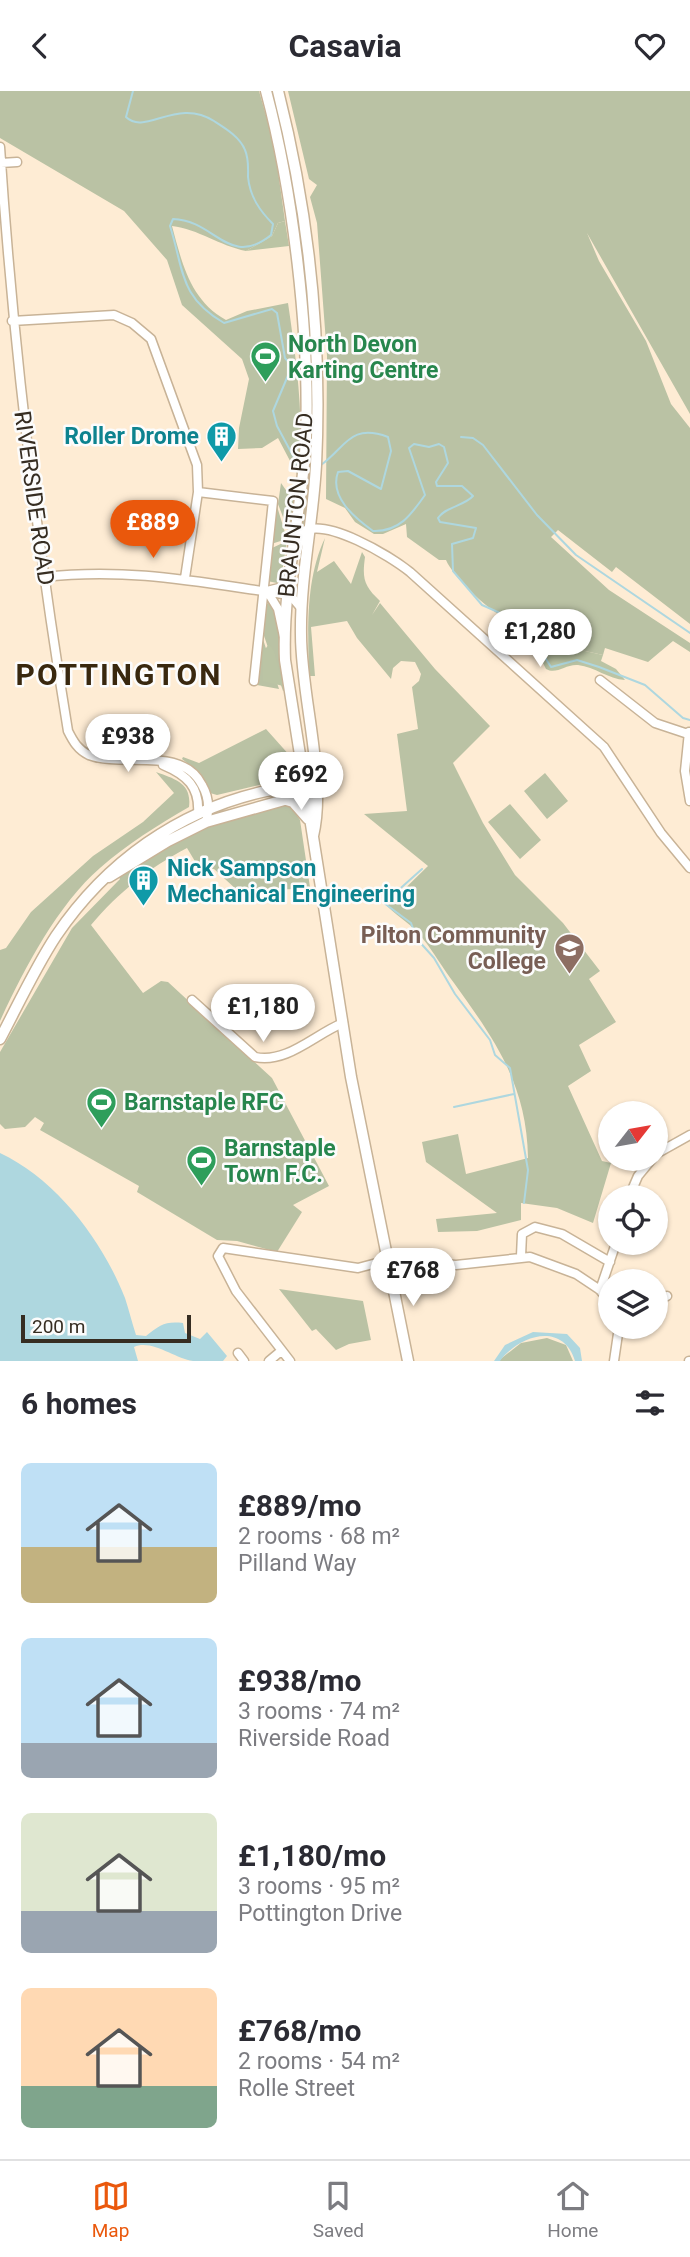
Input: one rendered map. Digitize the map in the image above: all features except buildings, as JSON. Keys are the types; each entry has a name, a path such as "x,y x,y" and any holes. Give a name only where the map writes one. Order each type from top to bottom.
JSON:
{"main road":[{"name":"BRAUNTON ROAD","path":"266,91 289,208 304,360 306,440 288,580 284,638 288,686 301,757 311,789 308,819 313,836"},
{"name":"BRAUNTON ROAD","path":"278,91 296,168 313,302 317,404 313,506 301,610 313,836 343,1023 408,1361"},
{"path":"0,1039 56,937 76,908 108,877 118,863 139,847 198,814 268,791 293,778 301,757"},
{"path":"268,791 311,789"},
{"path":"108,877 206,822 311,789"},
{"path":"283,799 293,802 308,819"}],"street":[{"name":"RIVERSIDE ROAD","path":"0,147 12,321 43,577 68,731 74,743 89,755 179,765 192,772 206,793 210,809"},
{"path":"1,163 17,162"},
{"path":"12,321 100,314 124,318 142,330 158,354 192,449 198,492 185,578"},
{"path":"198,492 274,501 254,681"},
{"path":"313,506 318,523 325,531"},
{"path":"290,566 295,559 302,532 311,528 352,538 398,562 569,713 610,756 661,833 690,868"},
{"path":"309,540 325,531"},
{"path":"43,577 111,571 185,578 288,595 301,610"},
{"path":"288,595 304,578"},
{"path":"265,591 279,588 288,580"},
{"path":"265,591 278,609 284,638"},
{"path":"600,680 655,723 689,731 690,801"},
{"name":"RIVERSIDE ROAD","path":"156,762 191,782 197,792 198,814"},
{"path":"206,822 210,809"},
{"path":"192,1000 255,1057 261,1059 291,1051 343,1023"},
{"path":"668,1147 690,1135"},
{"path":"521,1256 522,1234 535,1227 562,1234 610,1262"},
{"path":"290,1361 236,1291 218,1256 223,1248 358,1268 388,1260 456,1265 521,1256 562,1266 598,1289"},
{"path":"608,1269 612,1255"},
{"path":"614,1361 617,1339"},
{"path":"270,1361 281,1351"},
{"path":"238,1353 244,1361"}],"green space":[{"path":"0,91 259,91 274,143 285,221 278,223 272,236 246,251 191,230 172,226 189,279 204,302 226,320 247,311 288,303 300,411 299,478 278,438 262,448 238,449 239,428 249,379 242,359 182,305 167,260 124,211 0,138"},
{"path":"288,91 690,91 690,414 587,233 599,261 646,341 671,404 690,428 690,624 616,567 612,572 558,530 551,537 609,590 690,643 690,652 673,641 648,662 605,648 603,655 558,645 540,624 522,611 510,619 494,611 474,595 446,560 439,560 407,537 406,524 383,534 374,534 355,522 345,508 326,499 327,356 317,223 310,197 317,185 309,179"},
{"path":"285,221 289,246 246,251 272,236 278,223"},
{"path":"306,470 312,470 308,524 300,529"},
{"path":"281,483 290,496 297,498 288,530 278,504"},
{"path":"276,503 287,539 271,544"},
{"path":"325,538 317,572 334,561 351,584 362,552 365,557 365,582 380,601 372,615 380,603 435,669 490,726 453,763 483,823 515,875 563,923 600,971 589,979 616,1022 579,1045 591,1071 568,1086 598,1152 598,1171 609,1171 604,1185 598,1185 598,1206 593,1223 557,1208 521,1203 521,1220 477,1231 438,1232 436,1219 497,1213 426,1162 422,1142 458,1134 466,1174 528,1158 522,1108 506,1065 483,1024 427,944 387,906 428,866 364,814 407,811 397,734 418,729 412,687 419,681 421,674 415,662 401,661 393,668 391,679 357,638 347,621 311,627 315,676 309,676 308,624 311,588"},
{"path":"287,541 281,579 277,583 267,581 272,548"},
{"path":"270,602 279,632 286,690 283,691 262,630 265,605"},
{"path":"522,611 540,624 558,645 603,655 601,661 616,669 625,680 578,665 554,671 546,669 524,625 510,619"},
{"path":"261,633 279,689 257,685"},
{"path":"269,644 274,651 283,686 263,681 263,652"},
{"path":"266,729 291,757 295,749 290,772 280,780 217,795 210,793 200,773 182,759 183,757 199,763"},
{"path":"156,772 185,787 189,807 110,859 85,883 43,939 0,1021 0,950 6,948 31,912 93,856 143,822 174,793"},
{"path":"545,773 568,801 547,819 524,791"},
{"path":"280,803 294,806 300,820 312,901 308,905 304,889 237,890 214,869 199,868 187,848 135,882 91,925 143,993 161,981 168,982 272,1078 329,1186 293,1205 302,1212 277,1252 237,1241 217,1240 137,1192 139,1186 40,1130 44,1123 35,1117 25,1127 5,1129 0,1124 0,1052 72,928 120,879 118,876 198,828"},
{"path":"510,804 541,840 520,859 488,822"},
{"path":"279,1289 363,1301 371,1340 349,1344 336,1350 316,1329 312,1331"},
{"path":"547,1338 566,1345 573,1361 498,1361 521,1343"}],"water":[{"path":"0,1153 21,1165 59,1195 90,1234 115,1276 136,1335 146,1336 167,1323 183,1323 185,1333 200,1339 207,1332 227,1356 223,1361 193,1361 156,1347 141,1345 134,1347 138,1361 0,1361"},
{"path":"533,1332 567,1334 580,1348 582,1361 575,1361 569,1348 561,1340 540,1336 518,1344 500,1361 494,1361 505,1345"}],"waterway":[{"path":"133,91 126,117 134,122 175,114 200,115 232,133 245,150 251,191 260,209 273,224 271,235 256,244 244,247 222,240 188,221 173,219 170,226 185,281 209,313 224,323 272,309 277,313 285,358 292,366 273,411 277,426 298,465"},
{"path":"321,465 357,435 375,433 388,437 391,451 381,489 348,471 338,472 336,481 337,490 345,506 373,531 382,531 404,521 425,495 409,448 414,444 429,447 439,444 444,447 448,463 436,482 437,486 462,486 473,496 445,511 438,518 440,522 476,528 473,538 452,544 453,571 482,605 523,623 551,667 577,660 599,667 645,685 683,718 690,720"},
{"path":"461,437 473,438 483,445 537,515 576,555 690,633"},
{"path":"422,869 384,903 411,923 417,939 434,958 455,994 490,1040 495,1055 510,1068 528,1170 524,1203"},
{"path":"454,1107 514,1094"}],"place":[{"name":"North Devon Karting Centre","path":"265,384"},
{"name":"Roller Drome","path":"222,463"},
{"name":"Nick Sampson Mechanical Engineering","path":"144,908"},
{"name":"Pilton Community College","path":"569,975"},
{"name":"Barnstaple RFC","path":"101,1129"},
{"name":"Barnstaple Town F.C.","path":"201,1188"}],"district":[{"name":"POTTINGTON","path":"119,674"}]}
